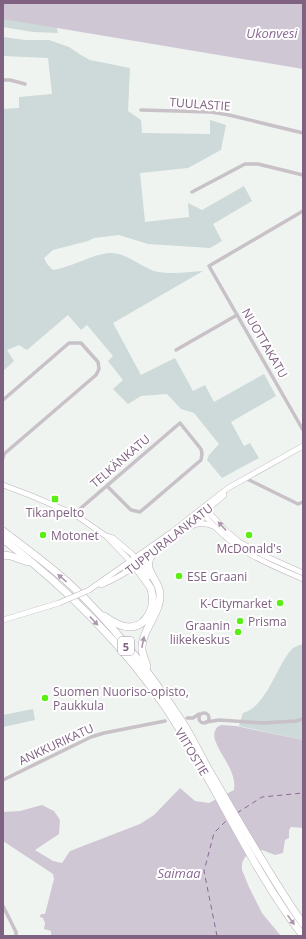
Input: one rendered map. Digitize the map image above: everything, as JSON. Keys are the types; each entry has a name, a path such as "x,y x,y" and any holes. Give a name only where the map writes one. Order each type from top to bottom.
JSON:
{"highway":[{"name":"VIITOSTIE","path":"3,531 73,587 98,613 148,671 178,715 258,862 288,915 303,936"},
{"name":"VIITOSTIE","path":"3,539 33,563 75,601 139,672 166,708 217,788"},
{"path":"3,555 33,563"},
{"path":"148,671 142,653 142,646 145,635 159,603 160,595 158,586 147,565 152,555"},
{"path":"98,613 120,625 131,627 144,621 148,616 152,602 152,594 146,580 135,563"},
{"path":"135,563 152,581 156,591 157,600 155,614"},
{"name":"VIITOSTIE","path":"258,862 303,924"}],"street":[{"path":"3,80 10,80 25,84"},
{"name":"TUULASTIE","path":"141,110 211,112 303,133"},
{"path":"192,192 245,164 258,164 303,175"},
{"name":"NUOTTAKATU","path":"303,211 209,266 303,430"},
{"path":"176,350 237,315"},
{"path":"3,400 69,343 81,343 98,362 99,369 96,375 3,455"},
{"name":"TELKÄNKATU","path":"74,514 180,423 201,449 202,454 200,460 140,512 130,510 107,486"},
{"name":"TUPPURALANKATU","path":"3,620 59,603 110,582 245,479 303,446"},
{"path":"245,479 298,504 303,502"},
{"path":"3,485 74,514 106,536 110,542 135,563"},
{"path":"205,510 214,527"},
{"path":"205,510 239,542 303,574"},
{"name":"TUPPURALANKATU","path":"135,563 152,555 181,532 205,510"},
{"path":"181,532 200,522 206,523 214,527 243,551 303,579"},
{"path":"193,718 204,712 219,720"},
{"path":"200,714 198,717 200,721"},
{"path":"206,722 209,718 208,714"},
{"path":"187,718 193,718 203,723 219,720 263,723 296,721 303,719"},
{"name":"ANKKURIKATU","path":"3,780 91,737 165,721"},
{"path":"3,906 16,932 16,936"}],"shaded area":[{"path":"3,6 56,24 58,33 33,32 3,27"},
{"path":"3,37 25,40 49,40 69,47 90,60 130,68 128,111 141,120 142,133 210,134 210,120 226,125 221,150 188,168 140,173 145,222 189,217 188,203 202,210 244,186 252,201 213,224 222,241 210,248 148,244 119,235 94,238 53,250 44,258 53,270 102,254 115,253 154,271 179,273 203,271 113,323 141,375 175,358 193,391 205,385 214,402 264,374 276,396 231,422 244,446 250,443 259,458 222,478 207,460 209,455 219,444 194,413 181,409 167,394 141,396 128,404 113,389 123,380 108,361 113,356 87,325 81,330 68,315 27,350 19,345 7,350 14,361 3,371 3,109 19,108 19,97 52,94 48,58 3,56"},
{"path":"303,644 303,740 239,726 243,713 252,709 259,702 292,649"},
{"path":"33,709 35,720 3,727 3,715"}],"water":[{"name":"Ukonvesi","path":"3,3 303,3 303,69 3,19"},
{"name":"Saimaa","path":"222,725 236,726 303,740 303,828 291,827 289,830 289,838 285,840 283,853 275,855 262,850 245,857 242,863 242,870 262,913 281,936 51,936 51,931 44,929 45,923 43,918 40,917 41,914 45,914 54,879 53,874 3,841 3,812 20,811 42,805 54,811 60,820 59,834 35,850 53,861 62,863 70,851 140,824 154,815 180,788 195,801 209,803 234,790 231,771 214,738 216,729"}],"ferry route":[{"path":"237,813 262,797 303,793"},
{"path":"217,936 204,871 214,833 228,819"}],"place":[{"name":"Tikanpelto","path":"55,499"},
{"name":"Motonet","path":"43,535"},
{"name":"McDonald's","path":"249,535"},
{"name":"ESE Graani","path":"179,576"},
{"name":"K-Citymarket","path":"280,603"},
{"name":"Prisma","path":"240,621"},
{"name":"Graanin liikekeskus","path":"238,632"},
{"name":"Suomen Nuoriso-opisto, Paukkula","path":"45,698"}]}
